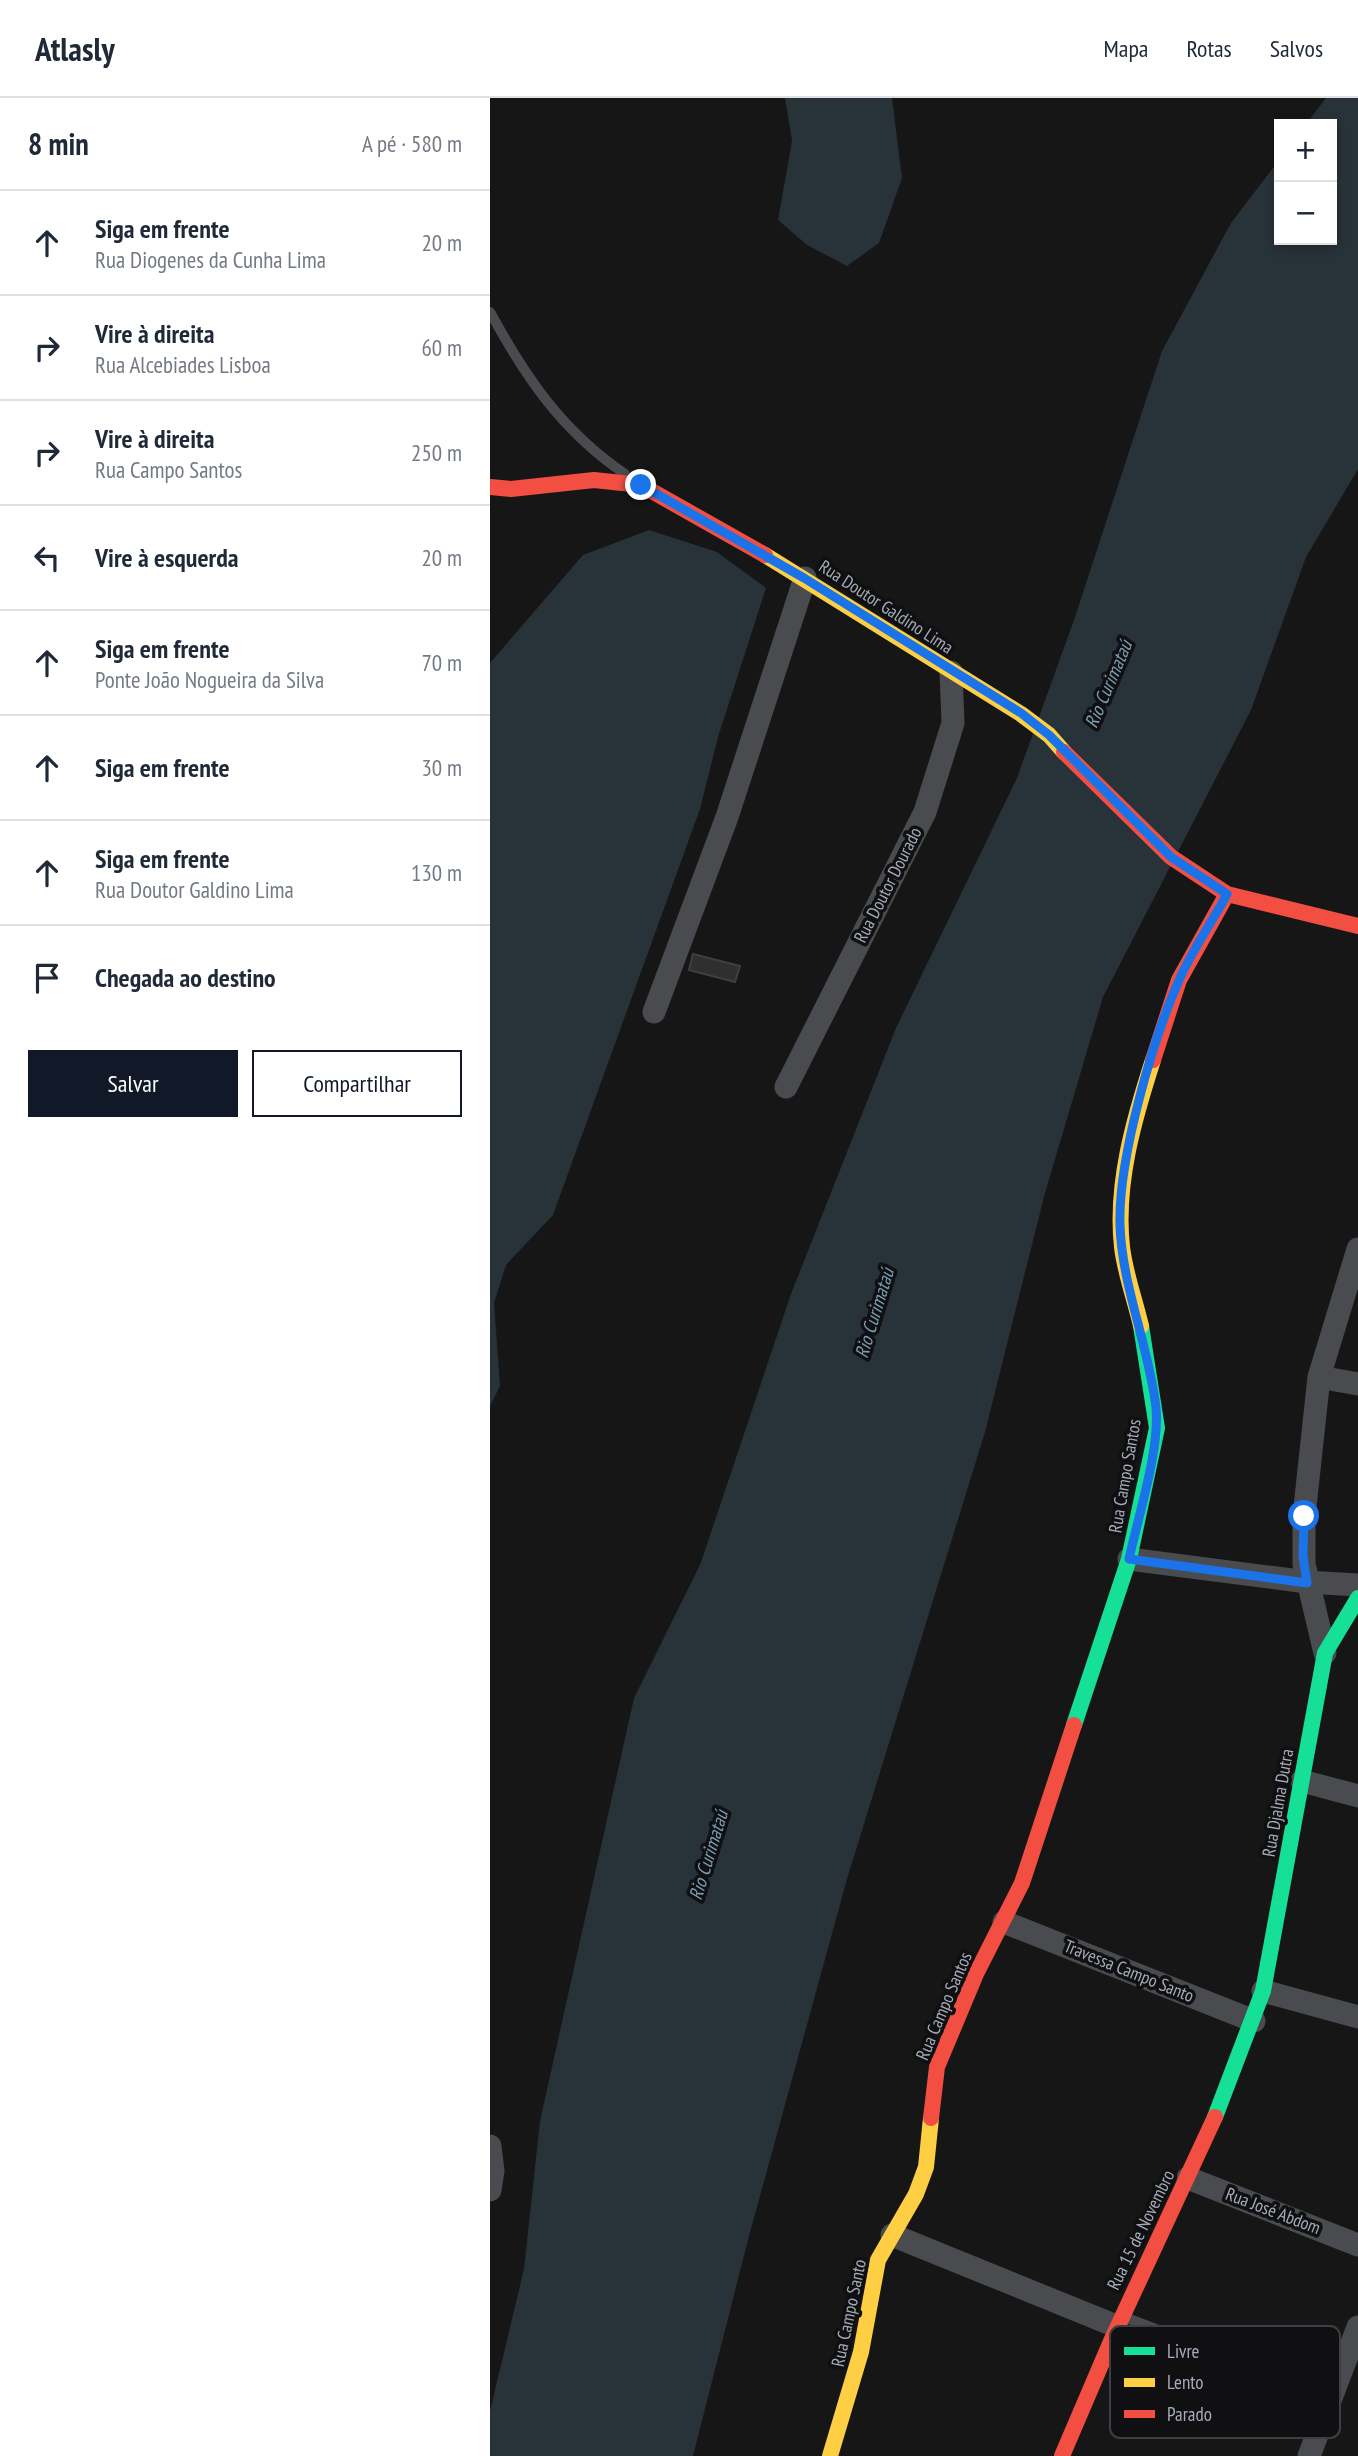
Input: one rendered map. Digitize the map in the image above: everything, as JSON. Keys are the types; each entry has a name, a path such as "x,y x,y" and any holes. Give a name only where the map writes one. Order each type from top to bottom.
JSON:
{"street":[{"name":"Rua Doutor Galdino Lima","path":"490,487 511,489 594,480 641,485 804,578 1021,713 1049,735 1100,790 1171,857 1227,894"},
{"path":"654,1012 727,817 804,578"},
{"name":"Rua Doutor Dourado","path":"786,1087 925,812 953,723 951,671"},
{"path":"1227,894 1358,926"},
{"name":"Rua Campo Santos","path":"931,2102 937,2067 976,1974 1022,1883 1129,1559 1157,1428 1146,1347 1122,1249 1120,1218 1126,1159 1141,1097 1179,980 1227,894"},
{"path":"1325,1653 1307,1583 1303,1556 1304,1516 1319,1377 1358,1249"},
{"path":"1319,1377 1358,1384"},
{"path":"1129,1559 1307,1583 1358,1585"},
{"name":"Rua Djalma Dutra","path":"1254,2021 1263,1991 1325,1653 1336,1630 1358,1598"},
{"path":"1302,1781 1358,1796"},
{"name":"Travessa Campo Santo","path":"1004,1922 1254,2021"},
{"path":"1263,1991 1358,2017"},
{"name":"Rua 15 de Novembro","path":"1117,2326 1188,2178 1254,2021"},
{"name":"Rua Campo Santo","path":"830,2456 861,2352 878,2260 916,2194 926,2167 931,2102"},
{"path":"490,2146 493,2171 490,2190"},
{"name":"Rua José Abdom","path":"1188,2178 1358,2245"},
{"path":"892,2235 1119,2321"},
{"path":"1340,2373 1358,2328"},
{"name":"Rua 15 de Novembro","path":"1062,2456 1110,2342"},
{"path":"1313,2455 1318,2438"}],"lane":[{"path":"490,312 530,380 555,412 591,451 641,485"},
{"path":"1119,2321 1133,2326"}],"water":[{"path":"785,98 892,98 902,178 879,243 847,266 807,245 778,220 792,141"},
{"name":"Rio Curimataú","path":"1326,98 1358,98 1358,469 1306,557 1251,710 1103,997 1045,1193 985,1432 847,1879 749,2236 693,2456 490,2456 490,2411 524,2269 540,2121 634,1698 700,1565 791,1294 896,1028 1017,778 1074,620 1162,351 1231,223 1274,167 1274,245 1337,245 1337,119 1310,119"},
{"path":"649,530 717,552 766,588 718,737 700,809 553,1215 506,1265 494,1303 500,1386 490,1406 490,663 583,555"}],"building":[{"path":"693,954 740,966 735,982 689,970"}],"traffic: fast":[{"path":"1074,1725 1129,1559 1157,1428 1141,1326"},
{"path":"1215,2117 1263,1991 1325,1653 1358,1598"}],"traffic: slow":[{"path":"765,555 1021,714 1049,735 1064,752"},
{"path":"1141,1326 1123,1257 1121,1200 1133,1128 1153,1060"},
{"path":"830,2456 861,2352 878,2260 916,2194 926,2167 931,2118"}],"traffic: jam":[{"path":"490,487 511,489 594,480 641,485 765,555"},
{"path":"1064,752 1171,857 1227,894 1358,926"},
{"path":"1153,1060 1179,980 1227,894"},
{"path":"931,2118 937,2067 976,1974 1022,1883 1074,1725"},
{"path":"1118,2326 1215,2117"},
{"path":"1062,2456 1110,2344"}],"route":[{"path":"641,485 804,578 1021,713 1049,735 1135,824 1171,857 1227,894 1179,980 1141,1097 1126,1159 1120,1218 1122,1249 1146,1347 1157,1428 1129,1559 1307,1583 1303,1556 1304,1516"}]}
